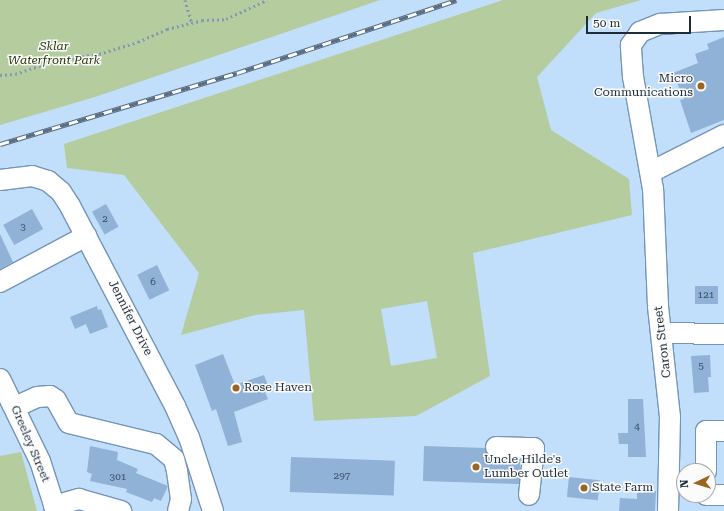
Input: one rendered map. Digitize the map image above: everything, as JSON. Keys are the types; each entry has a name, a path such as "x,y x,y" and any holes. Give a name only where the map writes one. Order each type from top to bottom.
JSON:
{"street":[{"name":"Caron Street","path":"668,511 670,417 658,306 651,172 633,77 631,45 640,32 660,24 724,20"},
{"path":"651,172 724,135"},
{"name":"Jennifer Drive","path":"0,180 32,176 48,181 61,192 86,236 183,424 202,472 213,511"},
{"path":"0,282 86,236"},
{"path":"662,333 724,334"},
{"name":"Greeley Street","path":"0,379 15,407 40,461 55,508"},
{"path":"15,407 37,397 50,396 56,400 69,423 156,444 174,459 181,499 178,511"},
{"path":"706,463 706,431 724,431"},
{"path":"496,447 534,448 529,495"},
{"path":"55,508 79,499 121,511"}],"path":[{"path":"185,0 192,23"},
{"path":"0,74 15,74 58,60 99,54 138,42 159,31 192,23 226,19 267,0"}],"green space":[{"name":"Sklar Waterfront Park","path":"0,0 380,0 95,97 0,125"},
{"path":"503,0 641,0 596,13 537,77 551,130 629,179 632,215 473,253 490,376 416,416 314,421 304,310 255,315 181,335 199,273 124,175 67,168 64,144","holes":["427,301 437,358 391,366 381,309"]},
{"path":"21,452 37,511 0,511 0,456"}],"building":[{"name":"Micro Communications","path":"724,37 724,120 691,133 680,100 684,99 673,73 698,63 695,54 709,49 707,44"},
{"path":"106,204 119,227 105,234 92,212"},
{"path":"32,209 43,229 14,245 3,225"},
{"path":"0,234 13,262 0,269"},
{"path":"157,265 169,290 150,300 137,275"},
{"path":"695,286 718,286 718,304 695,304"},
{"path":"97,306 98,310 101,309 108,327 90,334 86,324 75,329 70,317"},
{"name":"Rose Haven","path":"223,354 235,385 264,375 270,391 265,392 268,399 234,412 242,442 228,446 216,409 212,411 195,365"},
{"path":"710,355 711,377 708,377 709,392 694,393 691,356"},
{"path":"628,399 643,399 646,457 628,457 628,444 619,444 618,433 628,433"},
{"path":"90,446 118,452 117,460 138,469 136,473 168,486 161,501 154,498 152,502 126,492 127,489 90,481 92,474 87,472"},
{"name":"Uncle Hilde's Lumber Outlet","path":"424,446 485,448 490,457 521,459 519,484 423,481"},
{"path":"291,457 395,461 394,496 290,492"},
{"name":"State Farm","path":"569,477 600,480 598,500 567,497"},
{"path":"637,490 656,491 655,511 619,511 620,498 637,499"}],"railway":[{"path":"0,144 237,73 456,0"}],"place":[{"name":"Micro Communications","path":"701,86"},
{"name":"Rose Haven","path":"236,388"},
{"name":"Uncle Hilde's Lumber Outlet","path":"476,467"},
{"name":"State Farm","path":"584,488"}]}
